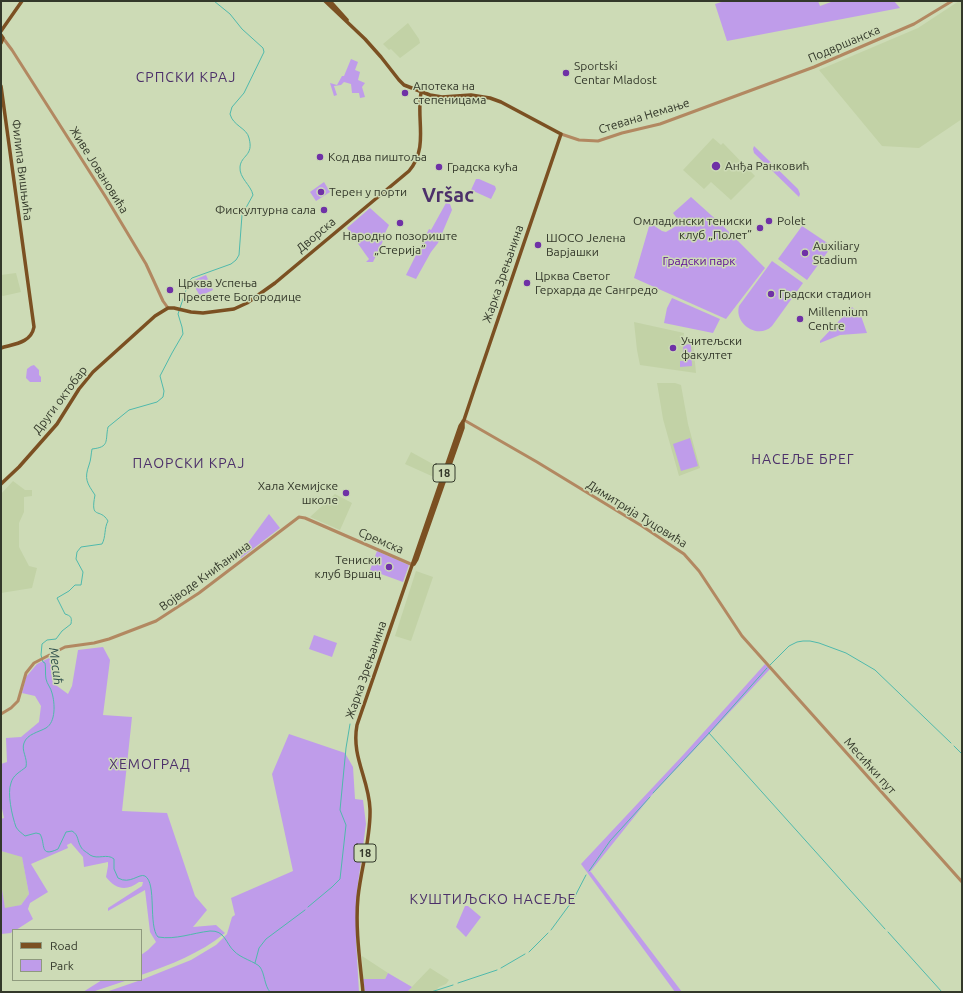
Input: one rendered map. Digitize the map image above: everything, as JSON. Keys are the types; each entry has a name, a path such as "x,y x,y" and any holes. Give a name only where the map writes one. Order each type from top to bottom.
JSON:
{"main road":[{"path":"2,39 2,30 22,1"},
{"path":"325,1 348,23"},
{"path":"330,1 344,16 348,23"},
{"name":"Стевана Немање","path":"348,23 365,39 404,85 421,93 435,96 471,95 490,98 502,102 561,134"},
{"name":"Филипа Вишњића","path":"1,86 34,324 32,334 26,341 1,348"},
{"name":"Дворска","path":"168,308 203,313 238,308 275,283 380,196 412,168 421,148 421,93"},
{"name":"Жарка Зрењанина","path":"363,992 357,913 370,817 369,799 356,748 355,737 357,725 413,565 417,559 429,528 561,134"},
{"name":"Други октобар","path":"1,484 19,467 57,424 79,389 93,372 149,321 168,308"}],"street":[{"name":"Подвршанска","path":"739,95 814,67 914,24 952,1"},
{"name":"Живе Јовановића","path":"2,39 8,45 107,199 146,264 163,301 168,308"},
{"name":"Стевана Немање","path":"561,134 582,141 593,142 603,140 622,133 660,124 739,95"},
{"name":"Димитрија Туцовића","path":"464,420 537,462 645,528 684,554 699,571 742,636 765,663"},
{"name":"Војводе Книћанина","path":"1,714 15,704 20,695 26,673 29,668 39,660 65,647 94,643 108,639 156,621 199,593 300,517 341,534"},
{"name":"Сремска","path":"341,534 413,565"},
{"name":"Месићки пут","path":"765,663 962,882"}],"shaded area":[{"path":"959,1 962,1 962,119 919,148 882,146 819,70 918,28"},
{"path":"408,23 419,39 420,43 400,58 391,49 389,50 383,44"},
{"name":"Анђа Ранковић","path":"713,138 721,145 723,143 755,176 731,200 711,182 704,189 683,170"},
{"path":"16,273 21,292 3,296 1,295 1,275"},
{"path":"634,322 684,333 683,341 693,341 696,373 640,365"},
{"path":"657,383 675,383 681,385 688,424 700,468 679,476 663,419"},
{"path":"411,452 440,468 436,478 405,464"},
{"path":"13,481 25,490 32,490 32,496 24,497 24,512 19,523 19,547 29,566 37,568 32,588 1,593 1,494"},
{"path":"335,494 352,503 340,530 310,517"},
{"path":"416,571 433,577 411,641 395,636"},
{"path":"1,851 22,856 29,894 21,905 5,909 1,883"},
{"path":"362,956 388,973 385,979 363,979"},
{"path":"430,968 449,980 446,984 439,987 434,992 407,992"}],"green space":[{"path":"725,1 818,1 820,6 831,1 894,1 900,8 727,41 715,4"},
{"path":"351,59 358,62 355,70 360,72 358,80 365,83 362,87 365,97 360,98 359,93 352,93 351,84 344,82 341,85 334,86 337,95 334,96 330,83 337,85 342,76 344,76"},
{"path":"754,146 798,189 800,194 799,197 754,153"},
{"path":"476,179 495,186 496,189 491,199 471,190"},
{"name":"Терен у порти","path":"324,182 330,192 316,201 310,192"},
{"name":"Градски парк","path":"691,197 721,224 765,268 726,319 634,278 650,223 662,231 666,232 672,229 679,221 673,213"},
{"path":"446,203 450,204 452,210 438,243 431,252 416,279 406,275 429,229 431,230"},
{"path":"370,208 389,225 373,262 366,262 369,259 347,228"},
{"name":"Auxiliary Stadium","path":"802,226 832,246 807,280 778,259"},
{"name":"Градски стадион","path":"772,261 803,283 772,326 766,330 754,331 748,328 740,319 738,313 739,306"},
{"path":"206,275 213,290 200,296 193,284 194,280"},
{"path":"672,298 720,319 713,333 664,323 667,308"},
{"path":"852,307 861,316 867,333 840,335 820,343 820,341"},
{"path":"691,344 692,366 680,367 680,361 684,361 683,345"},
{"path":"34,365 39,370 41,382 30,382 26,378 27,369"},
{"path":"690,438 698,466 681,471 673,444"},
{"path":"269,514 280,528 241,558 239,555"},
{"name":"Тениски клуб Вршац","path":"377,551 409,565 403,582 370,570"},
{"path":"314,635 337,643 332,657 309,649"},
{"path":"103,647 110,660 103,715 132,717 122,811 167,813 195,896 207,910 193,927 216,925 225,933 195,953 142,975 142,954 156,942 150,932 145,890 108,911 108,908 142,886 143,882 139,882 126,888 114,885 106,877 108,862 84,867 83,857 71,843 67,845 68,848 31,864 48,892 30,903 28,909 33,919 18,929 12,929 11,933 1,934 1,883 5,908 21,905 29,894 22,857 1,851 1,819 4,818 1,804 1,764 7,762 6,738 21,737 39,722 41,706 35,696 22,693 26,677 37,664 49,658 51,660 53,683 68,694 72,686 78,650"},
{"path":"765,664 770,669 651,796 590,872 682,992 675,992 581,864 684,754"},
{"path":"289,734 345,753 353,767 355,799 363,800 366,824 357,891 356,940 359,992 106,992 142,981 142,980 191,960 216,945 227,934 232,917 235,915 231,898 293,871 272,774"},
{"path":"465,906 468,906 481,917 466,937 456,927"},
{"path":"388,973 412,987 407,992 365,992 363,979 385,979"},
{"path":"100,981 125,981 92,992 83,992"}],"waterway":[{"name":"Месић","path":"214,1 230,14 242,29 263,48 264,52 244,93 232,107 230,114 234,121 246,132 250,144 249,152 241,163 240,171 253,195 242,215 239,255 231,264 192,278 189,281 178,314 183,334 160,376 164,391 163,397 157,402 129,410 108,427 106,442 104,445 102,447 92,449 87,470 87,481 95,495 95,511 105,517 108,521 102,544 81,547 77,552 76,559 83,572 81,585 75,585 69,591 57,598 65,614 71,617 71,624 62,631 56,639 47,640 42,644 41,655 43,662 45,663 46,679 54,702 53,717 52,721 46,728 30,735 24,743 23,749 26,767 12,780 10,787 10,805 16,827 19,831 25,836 36,833 40,834 44,849 46,851 48,852 58,849 66,832 72,831 77,836 82,848 90,855 96,857 111,857 114,859 114,869 118,878 122,880 130,880 140,876 145,876 149,880 151,887 153,924 158,937 178,937 215,931 222,935 231,948 237,953 260,967 270,992"},
{"path":"770,665 789,646 803,641 819,643 846,653 875,670 951,743"},
{"path":"653,793 767,668"},
{"path":"308,907 340,879 346,825 340,810 346,748 350,724"},
{"path":"709,733 885,929"},
{"path":"954,746 962,754"},
{"path":"589,871 610,841 650,797"},
{"path":"551,930 573,900 586,875"},
{"path":"255,963 259,948 266,939 305,910"},
{"path":"888,932 942,992"},
{"path":"529,952 548,933"},
{"path":"501,968 525,954"},
{"path":"458,983 497,970"},
{"path":"431,992 453,985"}],"place":[{"name":"Sportski Centar Mladost","path":"566,73"},
{"name":"Апотека на степеницама","path":"405,93"},
{"name":"Код два пиштоља","path":"320,157"},
{"name":"Анђа Ранковић","path":"716,166"},
{"name":"Градска кућа","path":"439,167"},
{"name":"Терен у порти","path":"321,192"},
{"name":"Фискултурна сала","path":"324,210"},
{"name":"Polet","path":"769,221"},
{"name":"Народно позориште „Стерија”","path":"400,223"},
{"name":"Омладински тениски клуб „Полет”","path":"760,228"},
{"name":"ШОСО Јелена Варјашки","path":"538,245"},
{"name":"Auxiliary Stadium","path":"805,253"},
{"name":"Црква Светог Герхарда де Сангредо","path":"527,283"},
{"name":"Црква Успења Пресвете Богородице","path":"170,290"},
{"name":"Градски стадион","path":"771,294"},
{"name":"Millennium Centre","path":"800,319"},
{"name":"Учитељски факултет","path":"673,348"},
{"name":"Хала Хемијске школе","path":"346,493"},
{"name":"Тениски клуб Вршац","path":"389,567"}],"district":[{"name":"СРПСКИ КРАЈ","path":"186,77"},
{"name":"Vršac","path":"448,195"},
{"name":"НАСЕЉЕ БРЕГ","path":"803,459"},
{"name":"ПАОРСКИ КРАЈ","path":"189,463"},
{"name":"ХЕМОГРАД","path":"150,764"},
{"name":"КУШТИЉСКО НАСЕЉЕ","path":"493,899"}]}
